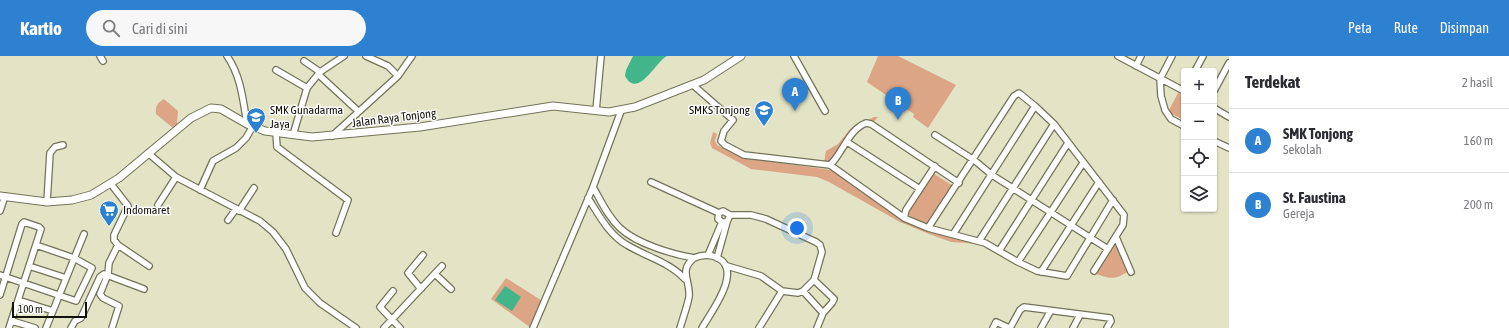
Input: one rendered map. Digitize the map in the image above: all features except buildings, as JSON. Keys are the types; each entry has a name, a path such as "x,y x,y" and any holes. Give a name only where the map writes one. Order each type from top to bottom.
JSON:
{"main road":[{"name":"Jalan Raya Tonjong","path":"2,196 48,202 80,199 111,184 190,118 205,109 221,109 250,125 276,133 312,137 420,127 553,106 596,111 620,111 635,107 704,80 741,56"}],"street":[{"path":"200,190 213,161 236,148 246,138 250,125 236,72 227,56"},
{"path":"292,135 306,88 319,73 344,56"},
{"path":"366,56 388,66 398,76"},
{"path":"332,136 398,76 412,56"},
{"path":"596,111 601,56"},
{"path":"794,56 825,111"},
{"path":"1118,56 1181,90"},
{"path":"1136,66 1142,56"},
{"path":"1172,56 1160,79 1161,96 1165,110 1171,119 1181,124"},
{"path":"1197,68 1203,56"},
{"path":"304,61 319,73 358,111"},
{"path":"1217,85 1229,63"},
{"path":"276,70 306,88"},
{"path":"693,85 733,120 722,136 721,141 725,145 744,155 830,165 903,217 928,228 954,233 979,241 1018,262 1041,272 1067,276 1113,200"},
{"path":"928,228 959,183 1016,94 1022,95 1054,124 1113,200 1125,218 1123,225 1094,272"},
{"path":"954,233 1035,106"},
{"path":"1217,110 1229,117"},
{"path":"533,328 593,186 620,111"},
{"path":"830,165 836,159 856,129 862,125 871,124 959,183"},
{"path":"979,241 1054,124"},
{"path":"276,133 276,147 348,200 336,233"},
{"path":"935,135 974,160 992,175 1072,224 1108,249"},
{"path":"847,142 920,189"},
{"path":"1217,142 1229,148"},
{"path":"999,251 1068,143"},
{"path":"48,202 50,152 63,145"},
{"path":"148,153 176,177 260,221 274,232 286,249 305,288 320,303 356,328"},
{"path":"1018,262 1052,212 1083,162"},
{"path":"903,217 934,166"},
{"path":"158,205 176,177"},
{"path":"593,186 616,223 627,233 664,250 694,258 708,255 717,258 727,266 761,276 782,291 793,293 803,291 814,280 822,252 820,245 816,242 766,219 751,215 730,215 726,211 719,213 651,182"},
{"path":"1041,272 1099,182"},
{"path":"111,184 128,206 114,235 114,240 118,245 149,266"},
{"path":"228,220 238,210 254,188"},
{"path":"0,211 2,196"},
{"path":"588,198 614,236 627,245 668,265 686,279"},
{"path":"719,213 718,219 725,222"},
{"path":"708,255 730,215"},
{"path":"717,258 725,222"},
{"path":"0,295 3,276 23,223 40,228 36,245 9,328"},
{"path":"46,328 84,234"},
{"path":"1116,237 1131,272"},
{"path":"3,276 76,301 92,269 74,258 36,245"},
{"path":"112,328 119,306 103,298 100,294 108,274 109,263 118,245"},
{"path":"421,289 408,273 423,254"},
{"path":"680,328 689,296 686,269 694,258"},
{"path":"29,266 66,278"},
{"path":"384,328 442,266"},
{"path":"702,328 726,285 728,275 727,266"},
{"path":"71,328 75,321 81,318 86,311 100,277 104,274 108,274 144,288"},
{"path":"435,274 450,289"},
{"path":"814,280 834,299 823,313 817,328"},
{"path":"393,291 380,307 400,328"},
{"path":"759,328 782,291"},
{"path":"803,291 823,313"},
{"path":"18,300 53,311"},
{"path":"993,328 996,322 1010,328 1022,308 1110,318 1111,320 1107,328"},
{"path":"1041,328 1050,312"},
{"path":"1073,328 1080,315"},
{"path":"12,321 35,328"}],"shaded area":[{"path":"633,56 667,56 647,77 636,84 630,82 625,76 626,70"},
{"path":"878,56 898,56 956,85 928,128 913,117 914,114 867,82"},
{"path":"1178,93 1181,94 1181,118 1168,112"},
{"path":"164,99 178,111 177,124 173,128 156,114 157,105"},
{"path":"874,117 878,117 872,124 862,124 830,163 824,163 826,151 838,144 851,128"},
{"path":"713,132 717,134 715,141 717,145 740,157 831,170 903,218 940,234 950,237 956,235 981,244 951,242 929,234 900,222 829,182 817,177 751,169 712,148 710,143"},
{"path":"933,173 953,186 928,225 906,214"},
{"path":"1117,242 1129,271 1113,278 1096,274"},
{"path":"506,278 544,302 531,328 491,299"},
{"path":"505,286 521,297 512,311 495,300"}],"place":[{"name":"SMK Tonjong","path":"795,111"},
{"name":"St. Faustina","path":"898,120"},
{"name":"SMKS Tonjong","path":"764,127"},
{"name":"SMK Gunadarma Jaya","path":"256,134"},
{"name":"Indomaret","path":"109,227"}]}
